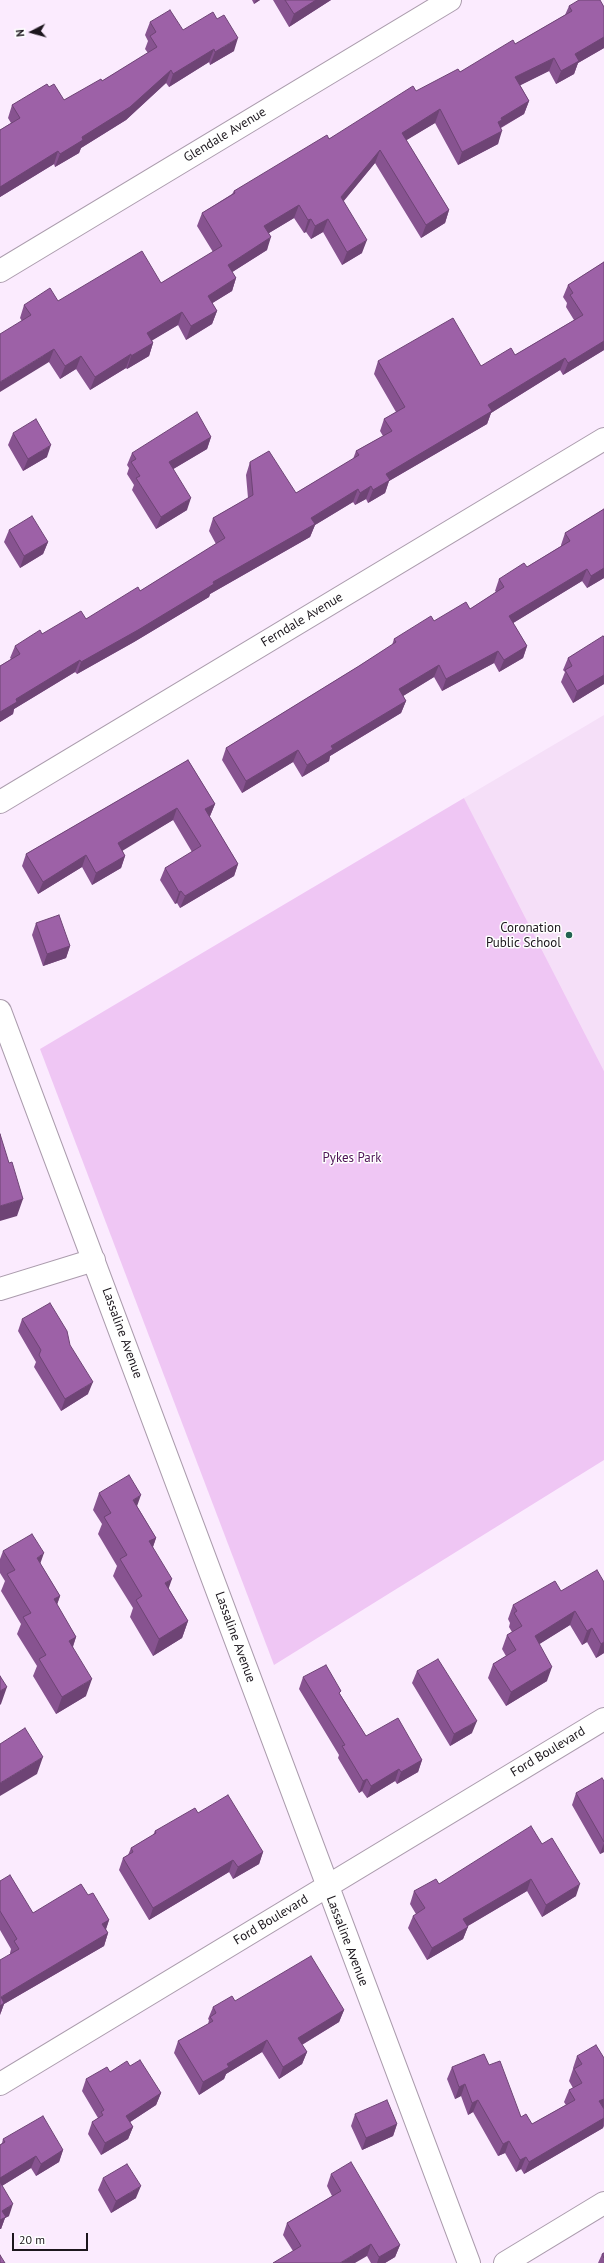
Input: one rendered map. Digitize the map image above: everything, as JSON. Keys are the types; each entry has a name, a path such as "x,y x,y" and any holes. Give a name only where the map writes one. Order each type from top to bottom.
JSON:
{"street":[{"name":"Glendale Avenue","path":"0,271 450,0"},
{"name":"Ferndale Avenue","path":"0,802 604,439"},
{"name":"Lassaline Avenue","path":"0,1012 469,2263"},
{"path":"0,1289 94,1260"},
{"name":"Ford Boulevard","path":"0,2084 604,1719"},
{"path":"505,2263 604,2203"}],"shaded area":[{"name":"Coronation Public School","path":"604,715 604,1071 464,798"}],"green space":[{"name":"Pykes Park","path":"464,798 604,1071 604,1460 274,1665 40,1049"}],"building":[{"path":"285,0 316,0 294,14"},
{"path":"579,0 600,0 604,7 604,37 575,54 579,61 561,71 554,58 515,77 529,101 501,118 502,120 498,122 502,131 462,152 440,109 402,133 449,210 426,225 380,150 341,197 367,240 347,252 328,219 315,226 311,219 308,220 299,205 264,226 271,237 228,265 236,278 208,296 217,311 191,326 182,312 147,333 153,343 131,356 131,354 95,377 81,356 65,366 54,349 0,382 0,334 31,315 24,305 50,288 58,301 142,251 161,283 222,246 202,213 235,193 234,191 327,135 329,139 413,86 416,91 458,69 460,72 513,40 515,44 572,11 569,6"},
{"path":"170,10 183,30 213,12 217,19 224,15 238,38 215,52 214,49 173,74 171,70 130,107 82,137 83,140 60,154 58,151 0,187 0,130 20,118 12,105 47,84 49,87 54,84 64,100 101,79 102,81 157,47 150,36 156,32 150,22"},
{"path":"604,262 604,341 568,363 565,358 488,405 492,411 386,474 390,480 373,490 371,486 360,493 358,489 311,518 315,524 213,582 214,584 138,630 81,662 80,660 16,699 17,702 0,712 0,666 20,654 15,646 40,630 42,634 81,611 86,619 138,587 140,591 225,538 213,518 253,495 250,462 269,451 296,493 359,455 356,451 392,431 384,419 405,407 378,361 453,318 481,366 511,348 515,355 583,315 570,295 573,293 568,285"},
{"path":"197,412 211,437 169,462 191,498 161,517 136,478 140,476 131,462 136,459 132,453"},
{"path":"36,419 51,445 28,459 13,433"},
{"path":"604,509 604,568 591,576 587,569 509,616 527,646 504,660 498,651 446,679 439,665 399,689 406,701 331,746 333,749 307,765 298,750 246,781 226,748 359,666 396,642 394,639 431,616 434,621 466,602 470,609 504,587 499,579 524,563 527,567 570,541 565,533"},
{"path":"32,516 48,542 24,556 9,530"},
{"path":"603,636 604,675 577,691 565,670 572,666 568,658"},
{"path":"188,760 215,804 205,809 238,864 185,896 181,891 179,892 165,868 201,846 177,808 118,843 125,856 96,873 86,855 43,882 26,854"},
{"path":"59,915 70,946 47,954 36,923"},
{"path":"0,1134 9,1163 12,1162 23,1199 0,1206"},
{"path":"50,1303 67,1331 70,1345 93,1382 65,1399 39,1355 41,1350 22,1319"},
{"path":"129,1475 141,1495 133,1500 156,1538 149,1541 172,1579 165,1583 188,1621 159,1639 136,1600 142,1596 120,1559 127,1555 104,1517 111,1513 99,1493"},
{"path":"32,1534 44,1553 37,1558 60,1596 54,1599 76,1637 69,1641 92,1679 62,1697 39,1659 46,1655 23,1617 31,1613 7,1574 15,1570 3,1551"},
{"path":"597,1570 604,1582 604,1642 601,1644 592,1628 587,1631 575,1611 535,1636 552,1667 511,1692 493,1664 516,1650 507,1635 522,1626 514,1613 517,1611 513,1605 555,1581 561,1591"},
{"path":"438,1659 477,1721 454,1734 417,1671"},
{"path":"326,1665 341,1691 339,1693 366,1736 398,1718 422,1760 401,1772 399,1769 371,1786 367,1779 363,1781 342,1746 345,1745 303,1677"},
{"path":"0,1676 7,1687 0,1691"},
{"path":"25,1728 43,1757 0,1783 0,1744"},
{"path":"602,1778 604,1781 604,1842 576,1793"},
{"path":"228,1795 263,1852 238,1867 233,1860 153,1908 123,1858 133,1852 131,1848 156,1833 155,1831 195,1808 198,1813"},
{"path":"531,1826 542,1844 552,1838 580,1884 546,1905 531,1879 463,1919 468,1927 432,1948 413,1916 425,1908 414,1891 436,1879 439,1884"},
{"path":"10,1875 33,1913 81,1884 88,1895 93,1893 109,1920 102,1924 108,1933 1,1997 4,2003 0,2006 0,1960 19,1949 14,1941 17,1939 0,1911 0,1881"},
{"path":"311,1956 344,2010 298,2038 307,2052 283,2067 267,2040 227,2064 229,2067 203,2082 178,2041 213,2021 210,2017 216,2013 213,2007 232,1996 235,2001"},
{"path":"596,2045 604,2058 604,2099 599,2101 604,2109 604,2118 529,2162 526,2157 520,2160 509,2141 503,2144 478,2100 472,2103 465,2084 459,2087 452,2067 484,2054 489,2065 500,2061 521,2117 526,2114 532,2124 575,2100 569,2090 582,2083 574,2069 582,2064 577,2056"},
{"path":"140,2060 161,2093 126,2116 133,2127 105,2143 92,2122 103,2115 101,2112 104,2110 86,2079 107,2067 110,2072 127,2061 130,2066"},
{"path":"387,2100 397,2124 366,2138 355,2114"},
{"path":"43,2116 63,2150 41,2164 36,2156 0,2178 0,2145 5,2142 3,2139"},
{"path":"351,2162 400,2245 379,2257 371,2244 340,2263 273,2263 301,2246 287,2223 341,2191 331,2174"},
{"path":"127,2164 141,2186 116,2201 103,2178"},
{"path":"0,2182 13,2204 2,2211 6,2217 0,2220"},
{"path":"0,2255 5,2263 0,2263"}],"place":[{"name":"Coronation Public School","path":"569,935"}]}
